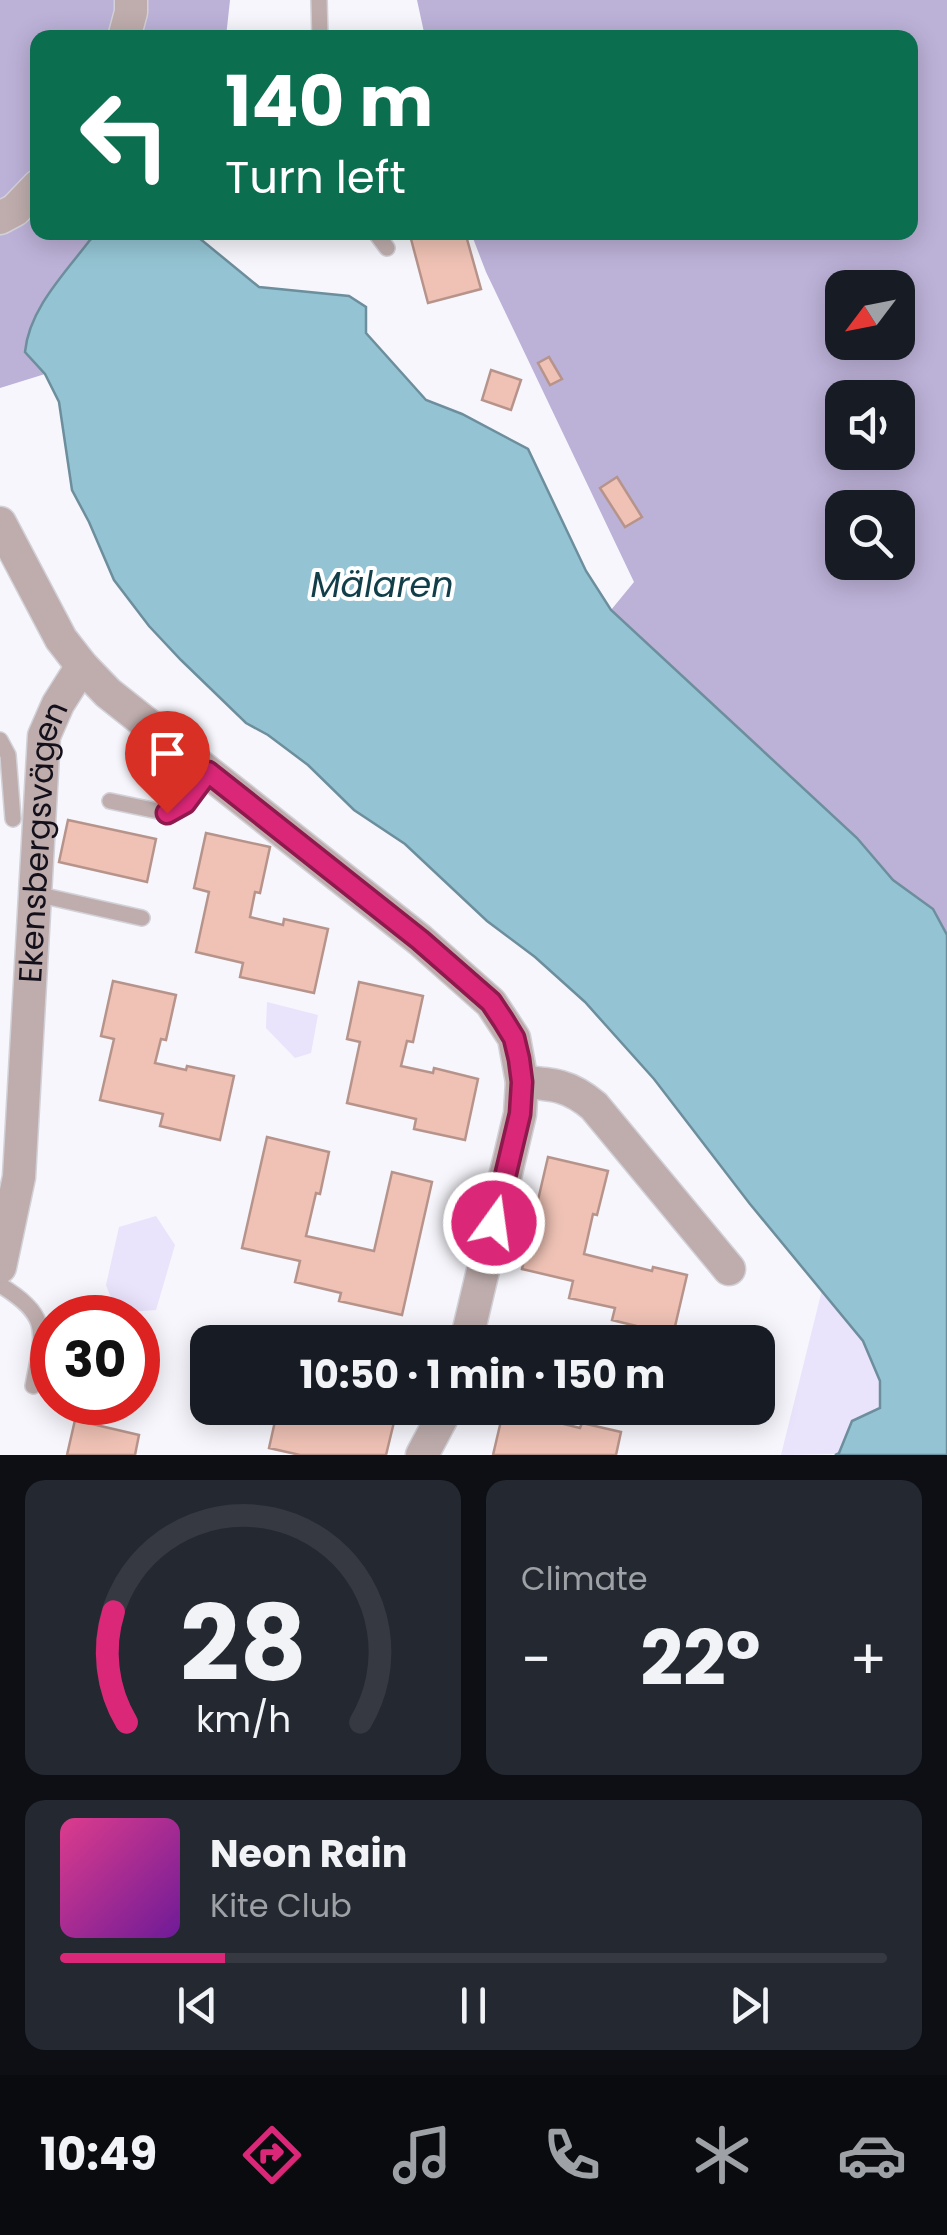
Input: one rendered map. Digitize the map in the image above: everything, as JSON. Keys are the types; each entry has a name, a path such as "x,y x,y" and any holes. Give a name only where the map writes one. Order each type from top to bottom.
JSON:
{"street":[{"path":"126,30 131,0"},
{"path":"0,218 15,210 30,194"},
{"path":"0,523 60,639 108,693 420,940 491,1002 514,1038 522,1082 520,1114 470,1325"},
{"name":"Ekensbergsvägen","path":"0,1267 19,1177 36,894 18,820 44,736 82,666"},
{"path":"522,1082 557,1084 579,1093 594,1106 730,1269"},
{"path":"422,1455 439,1425"},
{"path":"450,1425 453,1455"}],"lane":[{"path":"320,0 320,30"},
{"path":"381,240 387,248"},
{"path":"0,740 8,755 18,820"},
{"path":"110,802 167,813 185,803 208,772"},
{"path":"36,894 142,918"},
{"path":"0,1285 30,1309"}],"shaded area":[{"path":"0,0 230,0 227,30 30,30 30,240 92,240 66,271 25,352 45,374 0,388"},
{"path":"417,0 947,0 947,935 933,909 893,880 857,838 611,610 634,582 474,240 918,240 918,30 423,30"},
{"path":"267,1002 318,1015 311,1053 295,1058 266,1028"},
{"path":"156,1216 175,1245 160,1296 110,1295 106,1285 119,1227"},
{"path":"822,1290 863,1341 880,1381 880,1408 852,1421 839,1454 781,1455"}],"water":[{"name":"Mälaren","path":"90,240 202,240 259,287 349,296 366,307 366,333 426,400 528,449 586,571 611,610 857,838 893,880 933,909 947,935 947,1455 835,1455 852,1421 880,1408 880,1381 863,1341 654,1079 585,1002 535,957 487,921 405,844 354,810 308,765 246,723 149,626 114,580 72,490 59,402 45,374 25,352 33,321"}],"building":[{"path":"411,240 467,240 481,289 428,303"},
{"path":"549,357 562,379 550,385 538,363"},
{"path":"491,370 521,380 511,410 482,400"},
{"path":"617,477 642,517 625,527 600,488"},
{"path":"68,820 156,839 147,882 59,862"},
{"path":"206,833 270,847 260,893 255,892 250,917 283,925 284,919 328,929 314,993 240,977 243,963 196,952 209,892 194,888"},
{"path":"113,981 176,995 166,1040 161,1039 155,1063 234,1076 220,1140 160,1126 163,1114 100,1100 114,1039 101,1036"},
{"path":"359,982 423,996 413,1042 407,1041 401,1066 433,1073 434,1068 478,1079 465,1140 414,1129 416,1119 347,1103 360,1042 347,1039"},
{"path":"267,1137 329,1152 306,1236 374,1251 392,1172 432,1182 402,1315 339,1301 341,1293 295,1282 300,1261 242,1248"},
{"path":"548,1157 608,1171 584,1254 652,1271 653,1267 687,1275 675,1325 632,1325 612,1320 615,1308 569,1298 573,1281 522,1269"},
{"path":"74,1425 96,1425 139,1435 135,1455 67,1455"},
{"path":"274,1425 393,1425 386,1455 300,1455 269,1448"},
{"path":"500,1425 591,1425 621,1432 616,1455 493,1455"}],"route":[{"path":"167,813 185,803 208,772 420,940 491,1002 514,1038 522,1082 520,1114 494,1223"}]}
